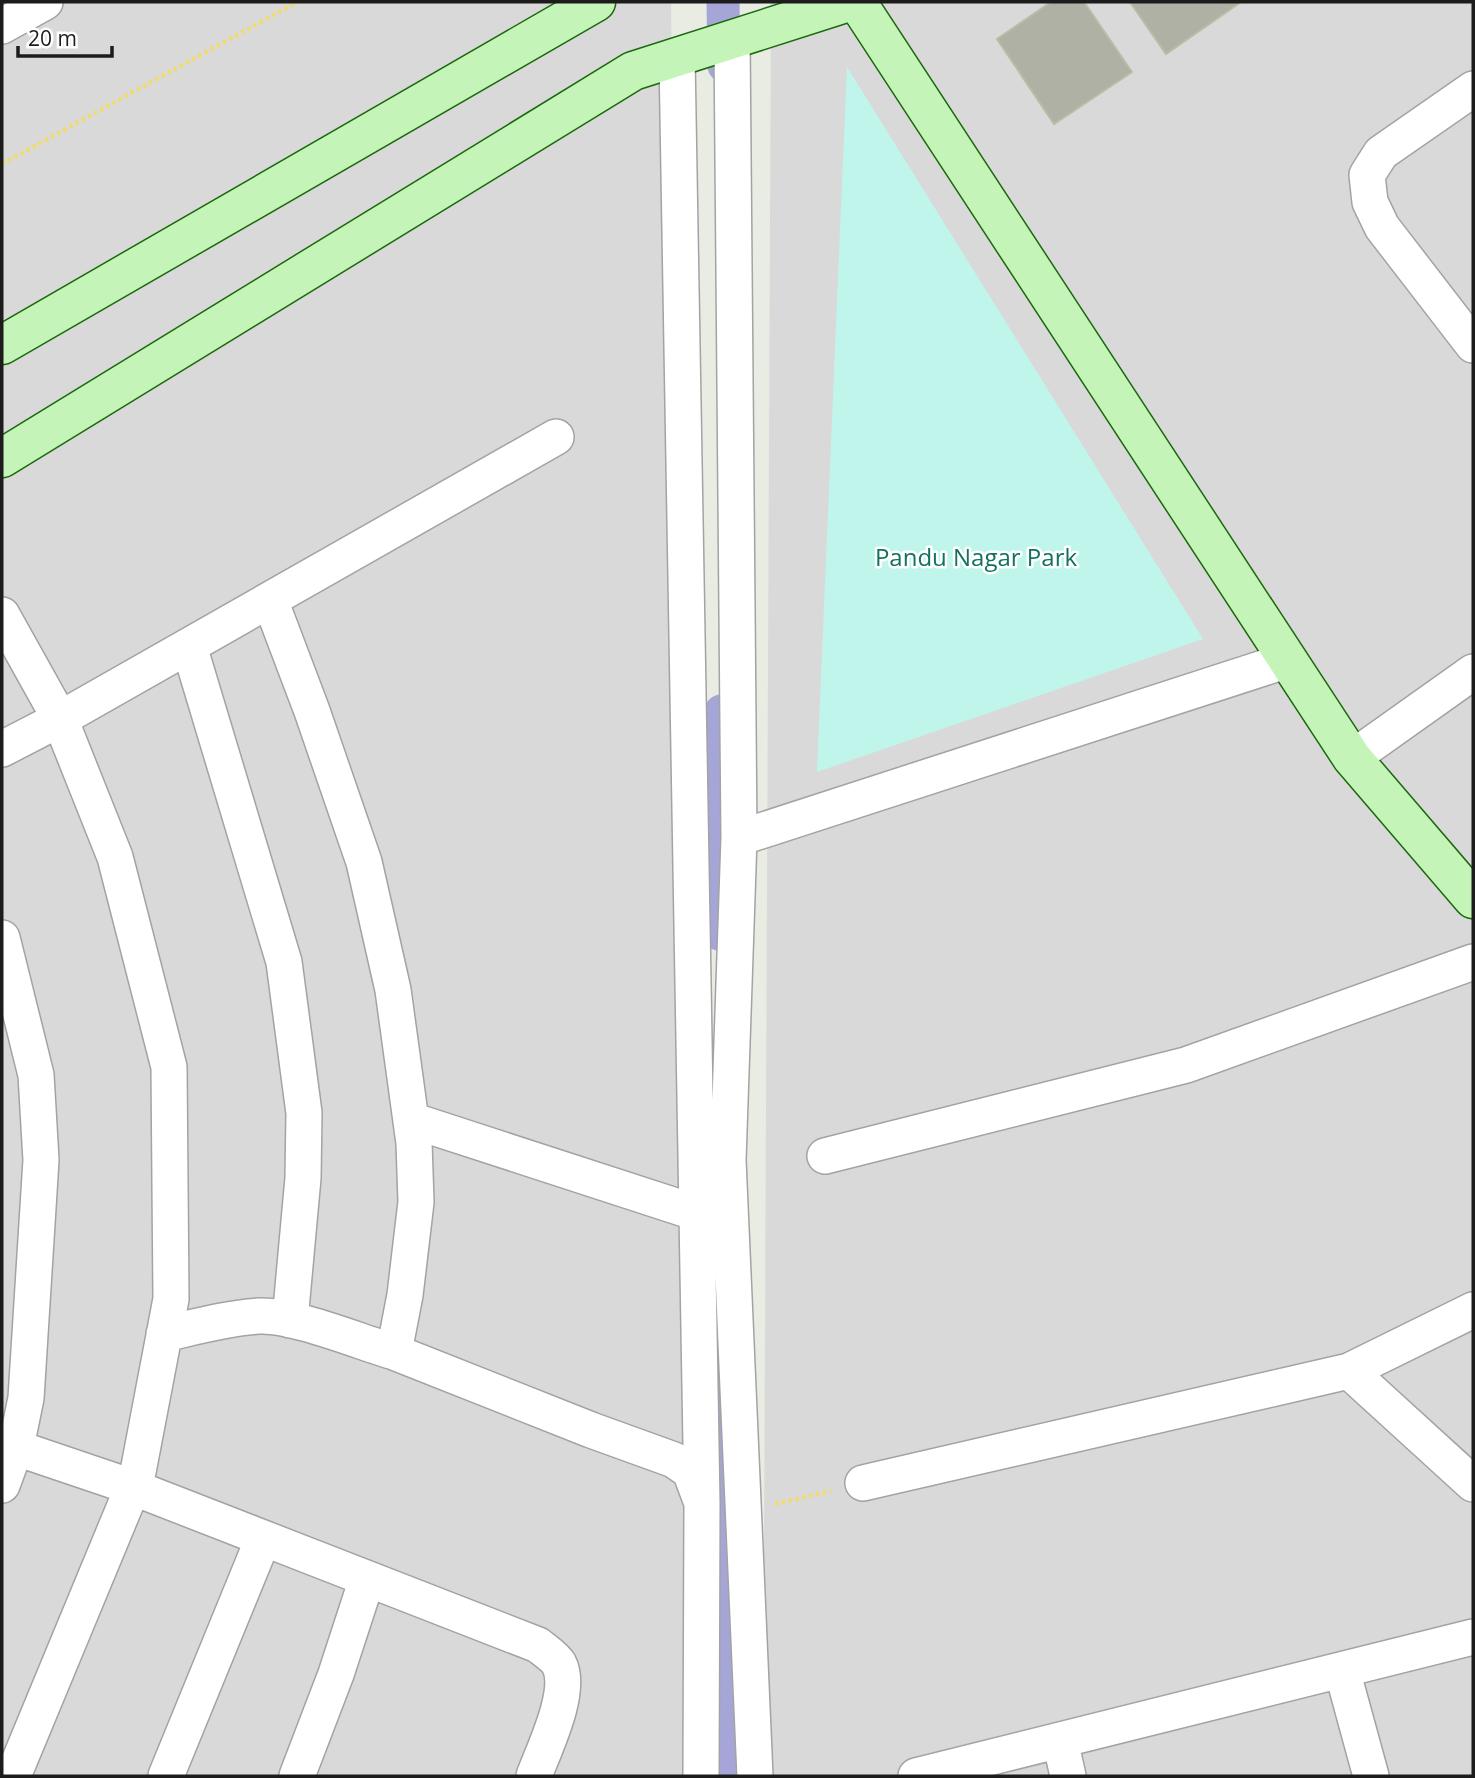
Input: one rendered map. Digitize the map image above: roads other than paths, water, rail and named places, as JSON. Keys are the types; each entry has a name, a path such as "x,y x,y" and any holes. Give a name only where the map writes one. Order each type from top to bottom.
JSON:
{"street":[{"path":"2,26 45,2"},
{"path":"2,345 596,2"},
{"path":"2,458 633,71 849,2"},
{"path":"857,2 1352,758 1473,899"},
{"path":"703,49 739,838 728,1160 755,1776"},
{"path":"701,1776 702,1503 697,1213 703,49"},
{"path":"1473,89 1381,153 1367,175 1370,202 1382,228 1473,345"},
{"path":"2,749 60,719 556,437"},
{"path":"270,600 365,862 393,990 411,1120 416,1202 405,1295 394,1353"},
{"path":"2,615 60,719 115,857 169,1067 171,1299 136,1477 13,1776"},
{"path":"188,646 284,961 304,1113 303,1178 290,1320"},
{"path":"739,838 1288,660"},
{"path":"1352,758 1473,671"},
{"path":"2,938 36,1075 41,1160 26,1398 9,1445 2,1485"},
{"path":"825,1156 1186,1065 1473,962"},
{"path":"411,1120 697,1213"},
{"path":"863,1483 1349,1371 1473,1310"},
{"path":"164,1334 261,1315 290,1320 394,1353 674,1460 690,1471 702,1503"},
{"path":"1349,1371 1473,1484"},
{"path":"9,1445 132,1487 538,1645 559,1663 562,1681 561,1701 534,1776"},
{"path":"166,1776 263,1539"},
{"path":"297,1776 336,1674 367,1579"},
{"path":"916,1776 1473,1637"},
{"path":"1342,1670 1371,1776"},
{"path":"1060,1740 1068,1776"}],"waterway":[{"path":"723,2 724,66"},
{"path":"719,934 721,711"},
{"path":"721,1362 724,1776"}],"park label":[{"name":"Pandu Nagar Park","path":"976,558"}]}
